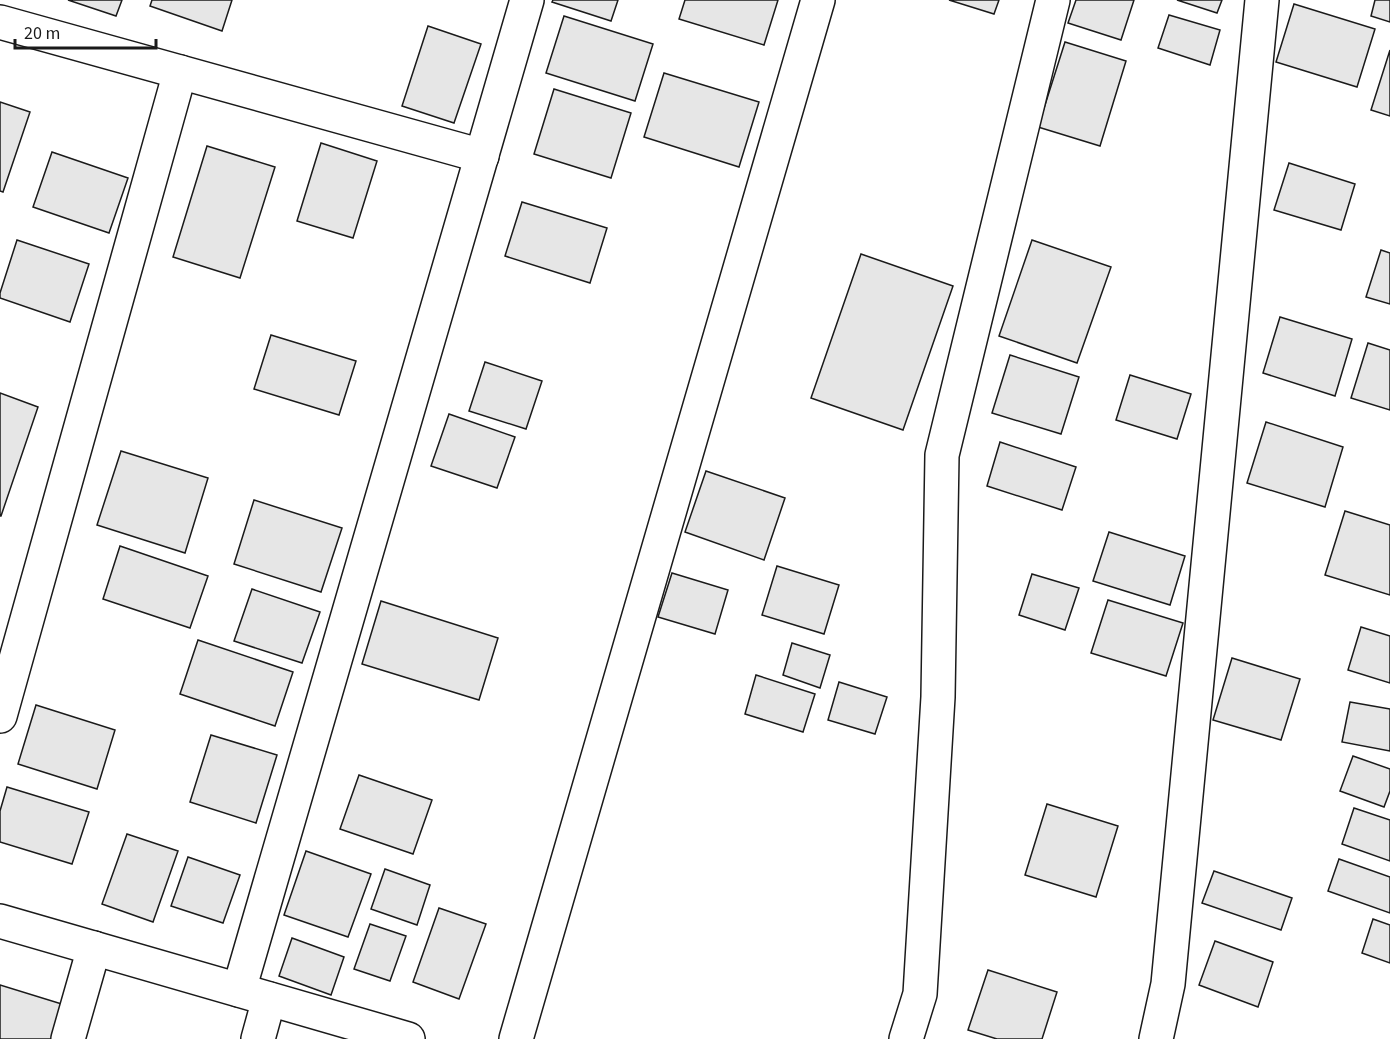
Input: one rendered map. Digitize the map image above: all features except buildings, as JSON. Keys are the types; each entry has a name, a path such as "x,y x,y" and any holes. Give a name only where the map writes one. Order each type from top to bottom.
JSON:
{"street":[{"path":"238,990 527,0"},
{"path":"516,1039 818,0"},
{"path":"906,1039 920,994 921,982 938,697 942,455 1053,0"},
{"path":"1156,1039 1168,984 1262,0"},
{"path":"0,22 482,156"},
{"path":"0,716 180,72"},
{"path":"0,921 408,1039"},
{"path":"68,1039 94,948"},
{"path":"258,1039 269,999"}]}
